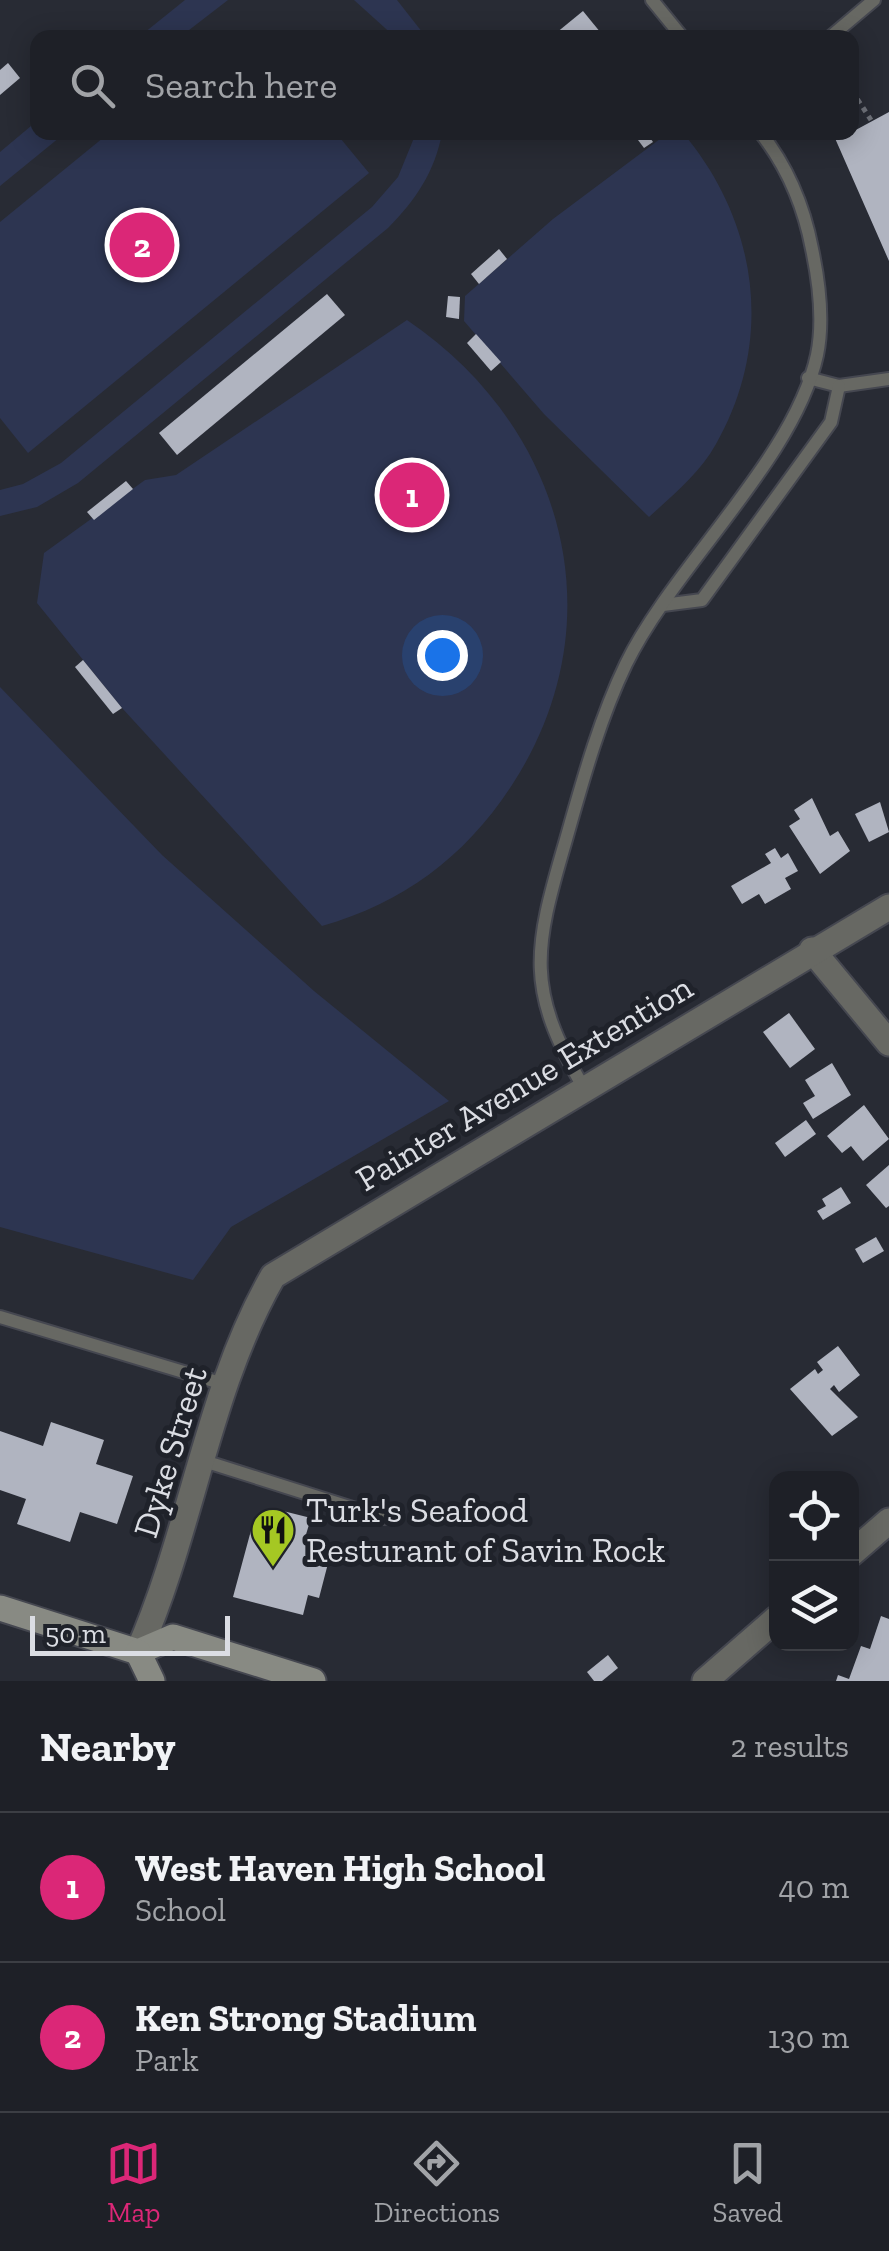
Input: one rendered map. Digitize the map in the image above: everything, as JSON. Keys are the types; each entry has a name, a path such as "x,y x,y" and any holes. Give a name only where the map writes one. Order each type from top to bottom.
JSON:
{"main road":[{"path":"0,1608 138,1652 173,1637 313,1681"},
{"path":"138,1652 152,1681"}],"street":[{"name":"Painter Avenue Extention","path":"273,1276 889,907"},
{"path":"812,950 889,1044"},
{"name":"Dyke Street","path":"138,1652 160,1605 245,1324 273,1276"},
{"path":"859,1547 889,1521"},
{"path":"705,1681 769,1625"}],"lane":[{"path":"652,0 676,30"},
{"path":"838,30 874,0"},
{"path":"584,1088 549,1023 540,986 542,925 601,729 627,662 772,448 816,355 818,277 800,205 764,140"},
{"path":"808,378 838,386 889,379"},
{"path":"663,605 702,600 831,422 838,386"},
{"path":"0,1316 227,1385"},
{"path":"204,1460 384,1518"}],"path":[{"path":"859,102 871,120"}],"shaded area":[{"path":"185,0 228,0 189,30 148,30"},
{"path":"354,0 397,0 421,30 387,30"},
{"path":"30,127 30,140 56,140 0,186 0,152"},
{"path":"100,140 342,140 369,173 28,453 0,418 0,222"},
{"path":"413,140 440,140 423,184 388,228 78,483 37,507 0,516 0,490 23,484 61,463 372,207 398,177"},
{"path":"659,140 688,140 728,205 742,243 750,283 751,323 746,364 735,404 710,455 649,517 544,414 464,321 465,296 553,219"},
{"path":"407,320 461,364 505,414 537,470 558,531 567,594 563,658 545,722 512,785 474,834 406,890 322,926 122,708 37,603 44,553 145,480 176,475"},
{"path":"0,687 162,855 314,991 449,1101 231,1227 193,1280 0,1227"}],"building":[{"path":"583,11 598,30 560,30"},
{"path":"8,63 20,78 0,95 0,70"},
{"path":"889,112 889,261 836,140 859,140 859,128"},
{"path":"638,140 652,140 653,142 644,148"},
{"path":"499,249 507,259 479,284 471,274"},
{"path":"327,294 345,315 177,455 159,433"},
{"path":"448,296 460,297 459,319 446,317"},
{"path":"476,334 501,362 491,371 467,343"},
{"path":"126,481 133,489 94,520 87,512"},
{"path":"83,660 122,708 113,714 75,667"},
{"path":"812,798 830,836 838,831 850,851 820,874 789,826 800,819 794,810"},
{"path":"880,802 889,832 869,842 855,814"},
{"path":"775,848 781,858 788,853 798,871 785,878 791,889 765,904 759,894 742,904 731,886 771,863 765,854"},
{"path":"789,1013 815,1049 790,1068 763,1032"},
{"path":"832,1063 851,1095 813,1119 803,1103 815,1096 805,1080"},
{"path":"864,1105 889,1139 863,1161 851,1146 842,1153 827,1136"},
{"path":"806,1120 816,1134 785,1157 775,1143"},
{"path":"889,1165 889,1206 886,1208 866,1185"},
{"path":"841,1187 851,1203 823,1220 817,1211 826,1206 822,1199"},
{"path":"876,1237 884,1251 863,1263 855,1249"},
{"path":"838,1346 860,1375 839,1392 834,1385 830,1389 858,1417 832,1436 790,1389 815,1369 818,1374 823,1370 817,1362"},
{"path":"51,1422 104,1440 96,1464 133,1476 117,1524 80,1512 70,1542 17,1524 26,1499 0,1490 0,1431 43,1446"},
{"path":"279,1510 311,1518 304,1541 332,1548 319,1598 308,1595 303,1615 233,1597 253,1523 274,1529"},
{"path":"881,1616 889,1619 889,1681 836,1681 838,1675 849,1679 861,1646 870,1649"},
{"path":"608,1655 618,1668 602,1681 594,1681 587,1672"}],"place":[{"name":"Ken Strong Stadium","path":"142,245"},
{"name":"West Haven High School","path":"412,495"},
{"name":"Turk's Seafood Resturant of Savin Rock","path":"273,1568"}]}
